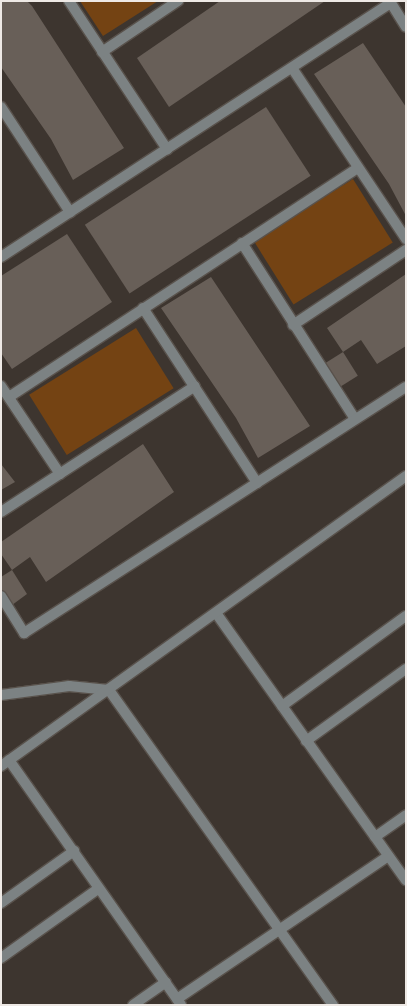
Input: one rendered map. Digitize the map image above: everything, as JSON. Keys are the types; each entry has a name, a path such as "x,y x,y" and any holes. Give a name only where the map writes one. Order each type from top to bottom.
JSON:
{"street":[{"path":"69,1 167,149"},
{"path":"102,52 178,1"},
{"path":"1,257 391,3 406,27"},
{"path":"292,68 406,239"},
{"path":"3,112 70,212"},
{"path":"9,397 358,168"},
{"path":"242,243 355,419"},
{"path":"293,325 406,250"},
{"path":"143,308 257,483"},
{"path":"1,386 60,474"},
{"path":"1,512 195,386"},
{"path":"1,596 24,632 406,387"},
{"path":"388,856 279,928 179,1002 74,852 5,763 406,476"},
{"path":"216,613 388,856 404,874"},
{"path":"282,706 406,616"},
{"path":"306,741 406,669"},
{"path":"1,695 69,686 109,690 334,1005"},
{"path":"375,837 406,815"},
{"path":"1,902 74,852"},
{"path":"1,958 99,888"},
{"path":"133,1005 166,982"}],"shaded area":[{"path":"80,1 158,1 103,36"},
{"path":"353,179 393,243 294,305 254,241"},
{"path":"136,328 174,388 67,455 29,395"}],"building":[{"path":"1,1 27,1 32,6 124,148 73,180 51,139 1,67"},
{"path":"220,1 325,1 169,107 137,58"},
{"path":"363,43 406,107 406,216 389,184 314,74"},
{"path":"266,107 311,176 130,293 85,225"},
{"path":"67,234 112,302 12,369 1,353 1,276"},
{"path":"406,274 406,346 377,364 361,340 343,352 327,328"},
{"path":"211,277 310,426 258,458 236,418 161,308"},
{"path":"343,352 358,376 337,388 323,365"},
{"path":"143,444 174,492 46,582 30,557 12,570 1,554 1,542"},
{"path":"1,464 15,482 1,490"},
{"path":"12,570 27,594 8,608 1,598 1,577"}]}
